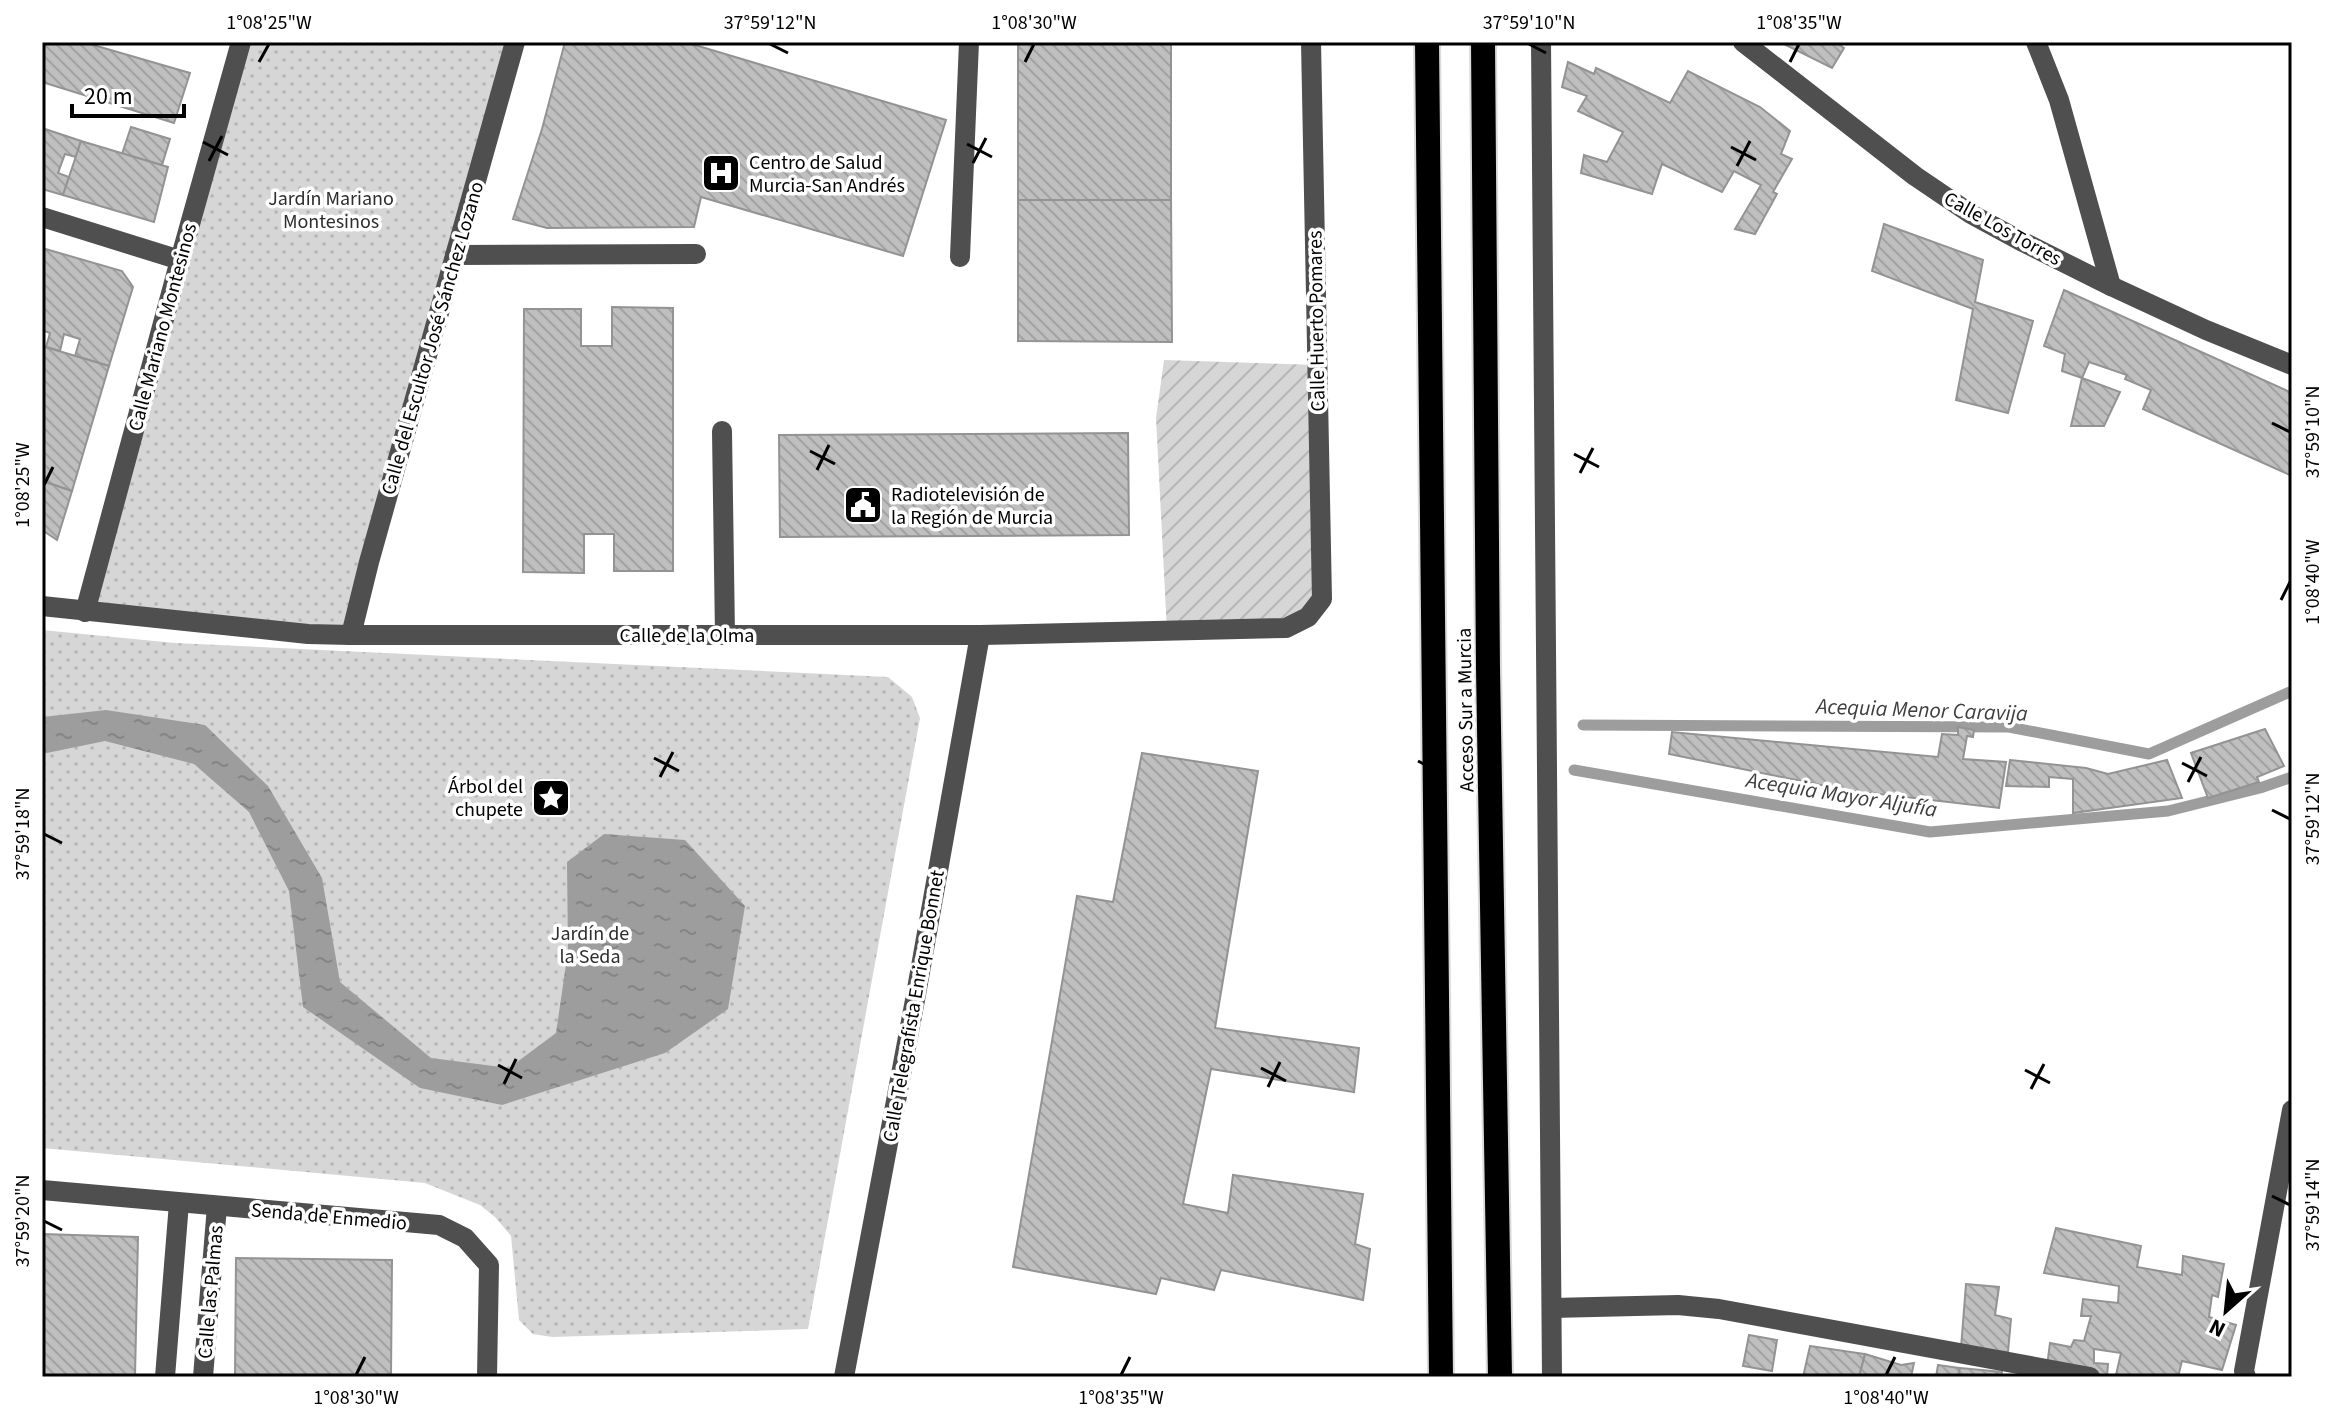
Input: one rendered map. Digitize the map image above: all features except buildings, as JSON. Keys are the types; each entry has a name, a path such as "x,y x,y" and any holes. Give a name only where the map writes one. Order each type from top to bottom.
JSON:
{"highway":[{"name":"Acceso Sur a Murcia","path":"1427,42 1441,1377"},
{"name":"Acceso Sur a Murcia","path":"1483,42 1488,668 1500,1377"}],"street":[{"name":"Calle Mariano Montesinos","path":"85,612 240,42"},
{"name":"Calle del Escultor José Sánchez Lozano","path":"351,635 515,42"},
{"path":"960,257 969,42"},
{"name":"Calle Huerto Pomares","path":"1311,42 1322,599"},
{"path":"1541,42 1552,1377"},
{"name":"Calle Los Torres","path":"1743,42 1915,176 1960,206 2019,240 2111,286 2206,330 2291,363"},
{"path":"2036,42 2059,100 2111,286"},
{"path":"42,217 180,260"},
{"path":"455,255 696,254"},
{"path":"722,431 725,635"},
{"name":"Calle de la Olma","path":"42,606 308,634 980,635 1286,628 1308,617 1322,599"},
{"name":"Calle Telegrafista Enrique Bonnet","path":"844,1377 980,635"},
{"path":"2242,1375 2292,1110"},
{"name":"Senda de Enmedio","path":"42,1190 439,1225 465,1238 489,1265 487,1377"},
{"path":"165,1377 179,1203"},
{"name":"Calle las Palmas","path":"203,1377 217,1206"},
{"path":"1552,1308 1678,1305 1719,1309 2090,1377"}],"green space":[{"name":"Jardín Mariano Montesinos","path":"241,42 515,42 351,635 85,612"},
{"path":"1164,360 1317,365 1322,599 1308,617 1167,631 1156,418"},
{"name":"Jardín de la Seda","path":"42,630 175,643 888,677 912,697 920,718 808,1329 552,1337 533,1334 519,1320 511,1236 480,1205 425,1183 42,1148"}],"water":[{"path":"106,710 205,725 268,786 322,878 340,982 431,1058 509,1068 556,1033 568,951 567,862 604,834 685,840 745,906 728,1009 665,1053 502,1105 420,1088 303,1007 289,891 249,812 194,764 105,741 42,754 42,717"}],"waterway":[{"name":"Acequia Menor Caravija","path":"1583,725 2009,727 2149,754 2292,691"},
{"name":"Acequia Mayor Aljufía","path":"1574,770 1930,832 2168,811 2292,777"}],"place":[{"name":"Centro de Salud Murcia-San Andrés","path":"721,173"},
{"name":"Radiotelevisión de la Región de Murcia","path":"863,505"},
{"name":"Árbol del chupete","path":"551,798"}]}
